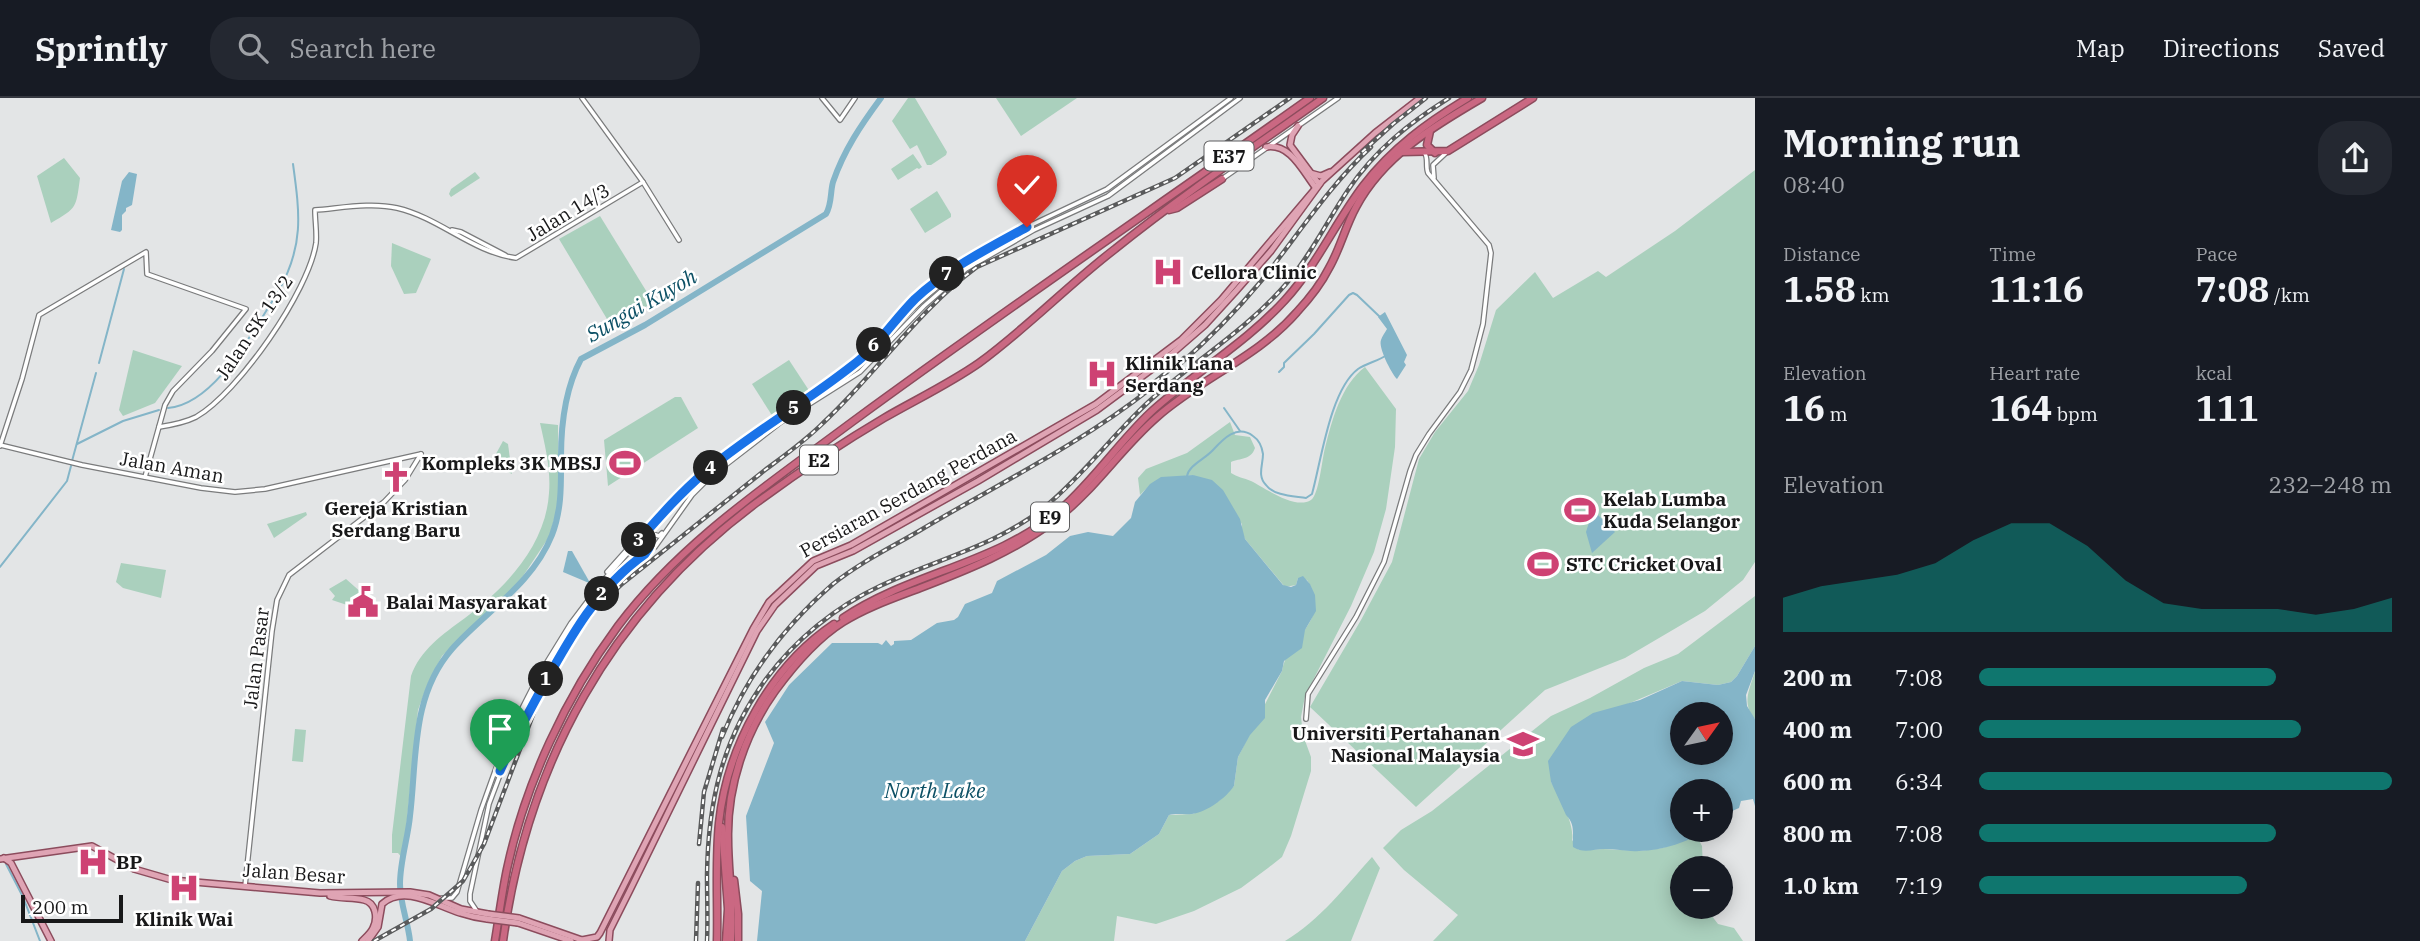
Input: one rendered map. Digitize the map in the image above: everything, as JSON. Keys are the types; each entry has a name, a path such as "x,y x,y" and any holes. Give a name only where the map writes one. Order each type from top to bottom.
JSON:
{"highway":[{"name":"E37","path":"975,333 1311,98"},
{"name":"E37","path":"976,364 1022,329 1112,251 1323,98"},
{"name":"E9","path":"717,941 716,869 719,819 733,761 750,720 767,692 803,649 823,631 859,607 986,555 1054,514 1079,492 1152,412 1254,330 1285,300 1328,243 1363,185 1390,155 1425,125 1468,98"},
{"name":"E9","path":"728,941 733,918 728,839 729,808 739,764 764,708 796,664 846,620 899,595 994,558 1042,530 1077,503 1154,418 1286,325 1330,268 1362,197 1383,170 1431,129 1482,98"},
{"path":"1400,153 1448,151 1532,98"},
{"path":"1431,129 1427,145 1435,153"},
{"path":"1163,212 1177,208 1222,179"},
{"name":"E2","path":"495,941 507,868 537,776 582,681 619,625 660,576 737,507 975,333"},
{"name":"E2","path":"503,941 523,839 550,766 595,676 643,607 698,551 758,502 882,419 976,364"},
{"path":"719,819 722,827 728,941"},
{"path":"730,870 734,876 737,899 738,941"}],"main road":[{"name":"Persiaran Serdang Perdana","path":"1268,248 1307,195 1390,120 1420,98"},
{"path":"1298,125 1290,145 1309,175 1307,195"},
{"path":"1266,147 1276,146 1286,150 1319,185"},
{"path":"1309,175 1321,176 1333,171"},
{"name":"Persiaran Serdang Perdana","path":"609,941 610,930 636,862 752,629 769,602 813,561 851,545 1107,404 1173,353 1212,318 1319,185"},
{"name":"Persiaran Serdang Perdana","path":"584,940 597,937 646,858 757,631 775,604 816,566 853,551 997,465"},
{"path":"655,824 664,823"},
{"name":"Jalan Besar","path":"2,859 92,846 147,874 186,881 320,893 410,894 436,898 488,917"},
{"path":"14,868 15,860 20,856"},
{"path":"636,862 646,858"},
{"path":"2,859 11,863 14,868 51,941"},
{"path":"320,893 365,900 371,904 376,920 372,931 362,941"},
{"path":"368,941 377,927 382,904 397,894"},
{"name":"Jalan Besar","path":"410,894 462,914 519,921 584,940"},
{"name":"Jalan Besar","path":"519,921 571,941"}],"street":[{"path":"582,98 643,182 679,240"},
{"path":"822,98 840,120 855,98"},
{"path":"602,582 684,490 772,423 858,366 912,309 957,269 1027,227 1107,189 1231,98"},
{"path":"480,913 472,907 470,901 471,886 489,804 524,718 572,634 593,604 625,568 655,547 692,495 710,477 781,422 860,372 924,306 960,274 1025,235 1108,196 1240,98"},
{"path":"1222,179 1338,98"},
{"path":"1435,180 1433,165 1448,151"},
{"path":"1306,719 1308,694 1356,617 1384,562 1413,463 1429,434 1460,392 1471,370 1483,324 1491,253 1489,245 1426,168 1424,152"},
{"path":"1426,162 1435,153"},
{"name":"Jalan 14/3","path":"505,255 520,257 643,182"},
{"name":"Jalan SK 13/2","path":"159,427 195,418 233,387 292,303 306,273 316,242 315,210 394,207 450,230"},
{"path":"450,230 488,252 505,255"},
{"path":"450,230 481,241 505,255"},
{"path":"459,236 481,241"},
{"path":"0,446 39,316 146,252 147,274 246,309 220,342 173,391 165,405 145,477"},
{"name":"Jalan Aman","path":"0,446 218,491 250,491 421,454"},
{"name":"Jalan Pasar","path":"245,886 276,600 289,575 384,502 405,480 421,454"},
{"path":"651,526 651,531 656,536 669,527"},
{"path":"436,898 452,898 457,892 481,810 512,728 554,649 612,566 651,526"},
{"path":"631,549 641,542 647,542 649,548 645,554"},
{"path":"461,879 462,890 471,886"}],"green space":[{"path":"908,98 915,98 947,152 931,165 927,165 917,145 910,149 892,121"},
{"path":"996,98 1077,98 1021,136"},
{"path":"913,154 922,167 898,180 891,169"},
{"path":"64,158 80,178 77,196 71,210 51,223 37,176"},
{"name":"Kelab Lumba Kuda Selangor","path":"1755,170 1755,562 1743,580 1705,611 1625,658 1545,690 1416,807 1310,707 1392,562 1419,459 1435,432 1468,391 1496,310 1535,272 1553,298 1598,271 1606,277 1675,231"},
{"path":"475,172 480,178 451,197 451,189"},
{"path":"937,191 951,217 925,233 910,209"},
{"path":"600,216 653,302 613,329 559,239"},
{"path":"392,243 431,259 416,293 404,294 391,266"},
{"path":"133,350 182,366 155,403 123,416 119,410"},
{"path":"789,360 810,392 773,417 752,384"},
{"path":"1365,367 1396,409 1395,447 1386,509 1374,552 1351,606 1305,696 1301,717 1303,735 1311,757 1311,771 1282,857 1241,888 1194,911 1156,924 1117,916 1114,941 1025,941 1062,871 1075,861 1087,856 1130,854 1159,834 1169,815 1193,814 1219,801 1234,786 1238,757 1286,659 1312,617 1315,606 1314,594 1307,580 1298,578 1296,585 1285,587 1245,539 1242,524 1193,475 1159,481 1140,495 1138,478 1146,469 1187,453 1230,422 1235,435 1250,437 1255,448 1248,457 1231,462 1231,473 1289,500 1311,500 1316,491 1334,415 1350,383"},
{"name":"Kompleks 3K MBSJ","path":"675,397 681,397 698,428 608,486 604,440"},
{"path":"540,423 558,425 558,496 549,537 519,582 442,656 428,683 418,710 403,859 398,853 392,853 392,835 411,676 426,650 495,594 532,548 546,512 549,493 546,449"},
{"path":"503,441 508,444 512,474 491,463"},
{"path":"306,512 307,515 274,538 267,524"},
{"path":"121,563 166,570 161,598 123,588 116,582"},
{"path":"346,579 363,594 350,606 332,600 335,596 329,589"},
{"path":"1755,596 1755,646 1731,682 1718,685 1682,681 1623,706 1551,782 1566,811 1572,840 1579,850 1640,851 1680,842 1700,842 1702,856 1670,856 1670,919 1714,919 1718,924 1734,928 1743,941 1433,941 1458,915 1404,870 1383,848 1401,830 1432,811 1551,716 1644,668 1678,654"},
{"path":"1755,671 1755,719 1748,702"},
{"path":"295,729 306,730 303,762 292,761"},
{"path":"1372,857 1380,868 1351,941 1285,941 1321,913"}],"water":[{"path":"129,172 137,174 132,205 126,208 122,215 122,230 111,230 122,181"},
{"path":"1385,312 1407,355 1404,362 1406,365 1397,379 1381,348 1381,340 1387,329 1378,317"},
{"name":"North Lake","path":"1193,475 1212,480 1223,490 1240,519 1245,539 1283,585 1296,585 1298,578 1303,576 1315,595 1316,611 1305,630 1302,648 1284,661 1282,671 1265,700 1265,718 1250,735 1238,757 1231,791 1204,810 1192,814 1169,815 1159,834 1130,854 1087,856 1075,861 1062,871 1025,941 757,941 762,891 750,881 746,816 774,743 765,722 789,685 832,643 882,645 886,640 891,646 894,641 911,640 937,623 954,620 965,604 992,593 997,581 1046,555 1070,536 1088,532 1113,536 1131,518 1135,502 1150,484 1161,477"},
{"path":"1593,510 1615,532 1592,553 1586,532"},
{"path":"568,551 572,551 589,583 563,572"},
{"path":"1755,646 1755,671 1746,695 1747,706 1755,719 1755,806 1753,799 1741,801 1739,808 1733,811 1733,779 1670,779 1670,842 1683,842 1648,851 1585,851 1573,847 1572,826 1551,782 1548,761 1571,727 1593,713 1640,700 1682,681 1718,685 1731,682"}],"waterway":[{"name":"Sungai Kuyoh","path":"410,941 401,898 400,875 409,824 418,728 423,707 429,687 452,649 521,583 533,569 552,535 558,516 565,406 581,359 645,325 826,214 833,182 842,159 881,98"},
{"path":"278,292 292,260 298,230 293,164"},
{"path":"99,363 124,269"},
{"path":"1279,372 1284,363 1349,295 1357,295 1380,317"},
{"path":"168,408 185,404 216,380 243,346 275,297"},
{"path":"1187,476 1194,465 1231,434 1247,433 1260,444 1263,454 1263,482 1274,491 1306,498 1312,494 1328,427 1340,393 1358,369 1387,355"},
{"path":"72,461 96,373"},
{"path":"1224,408 1240,431"},
{"path":"77,444 123,421 159,410"},
{"path":"0,567 67,481 71,466"},
{"path":"6,864 23,897 40,941"}],"railway":[{"path":"374,941 431,909 463,881 484,844 536,707 561,657 595,610 622,584 809,436 843,404 935,303 977,267 1175,178 1290,98"},
{"path":"1362,152 1426,98"},
{"path":"707,941 708,848 720,772 738,725 777,665 817,626 863,594 987,542 1046,506 1155,396 1271,300 1303,261 1348,190 1370,162 1420,117 1449,98"},
{"path":"1179,365 1233,313 1328,194 1371,147"},
{"path":"1140,394 1184,358"},
{"path":"722,737 743,694 768,654 798,617 833,584 853,569 1066,446 1150,389"},
{"path":"699,844 704,792 723,729"},
{"path":"696,941 698,883"}],"place":[{"name":"Cellora Clinic","path":"1168,272"},
{"name":"Klinik Lana Serdang","path":"1102,374"},
{"name":"Kompleks 3K MBSJ","path":"625,463"},
{"name":"Gereja Kristian Serdang Baru","path":"396,477"},
{"name":"Kelab Lumba Kuda Selangor","path":"1580,510"},
{"name":"STC Cricket Oval","path":"1543,564"},
{"name":"Balai Masyarakat","path":"363,602"},
{"name":"Universiti Pertahanan Nasional Malaysia","path":"1523,744"},
{"name":"BP","path":"93,862"},
{"name":"Klinik Wai","path":"184,888"}],"route":[{"path":"500,771 524,718 572,634 614,579 645,554 649,548 647,542 641,542 631,549 671,504 719,461 855,364 917,297 935,282 1027,227"}]}
